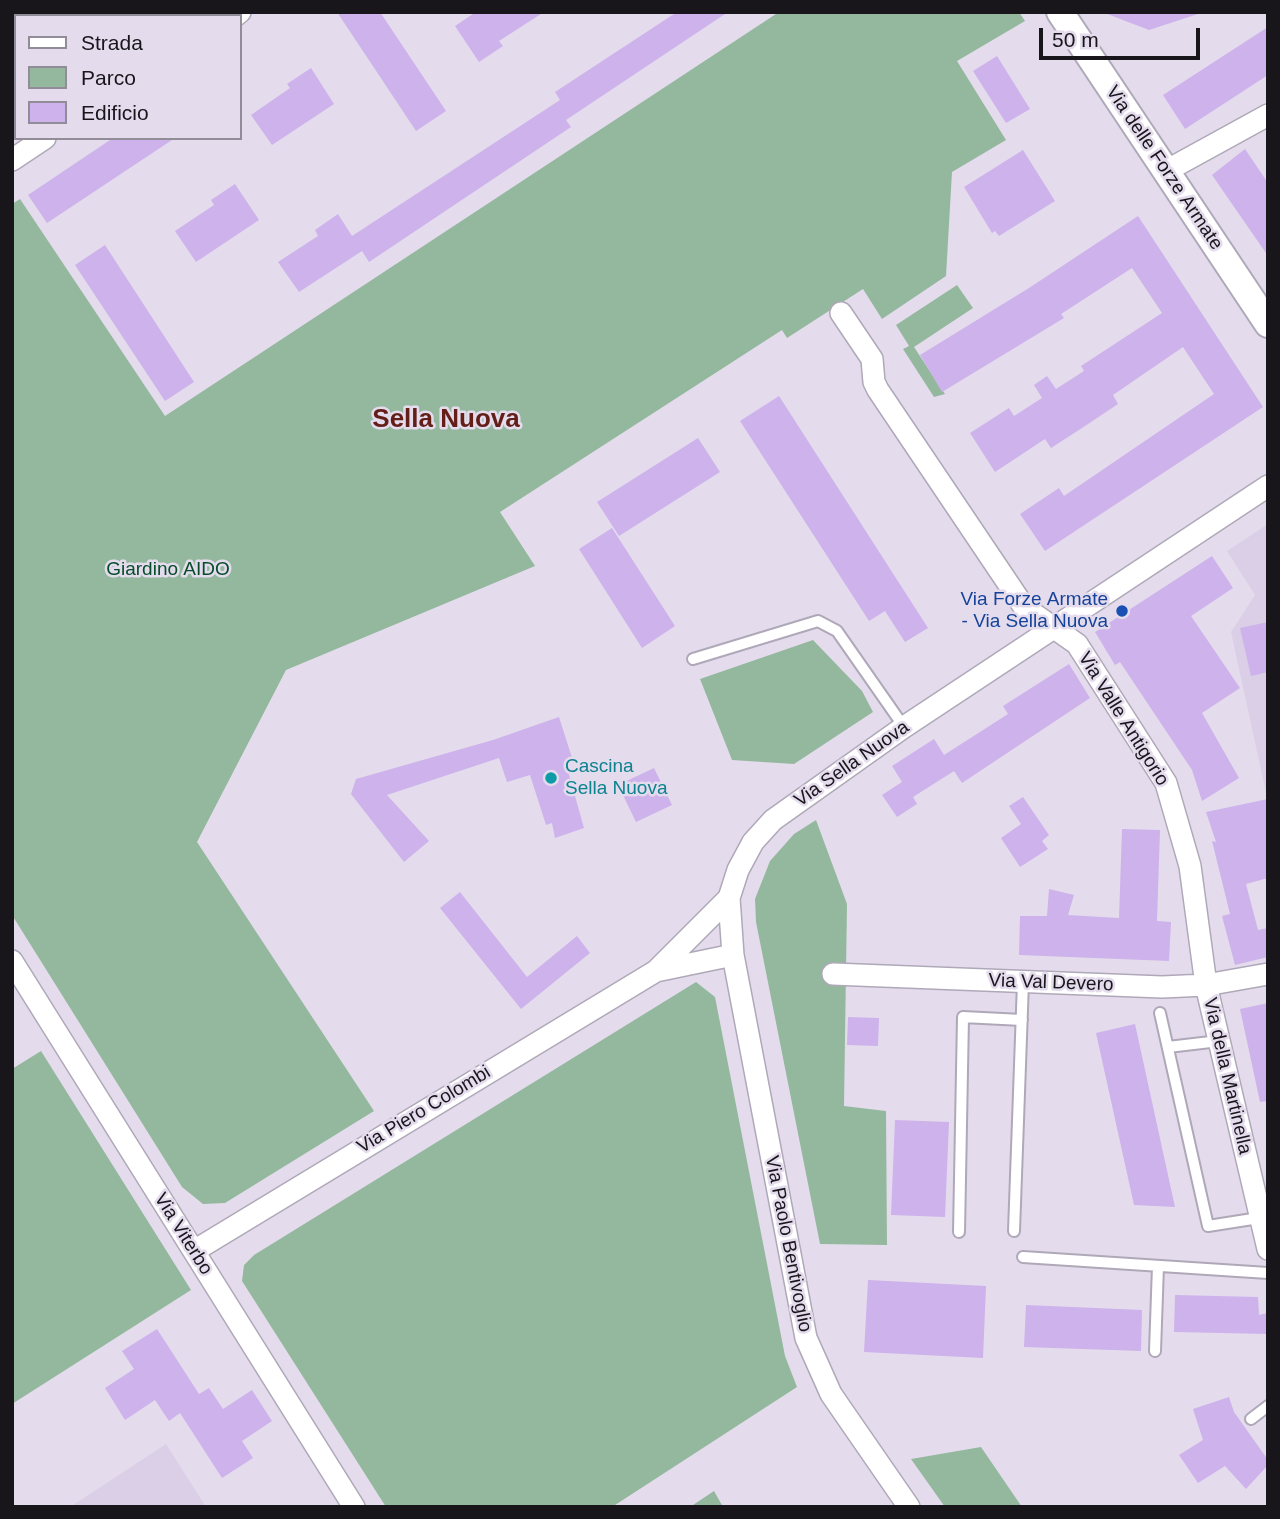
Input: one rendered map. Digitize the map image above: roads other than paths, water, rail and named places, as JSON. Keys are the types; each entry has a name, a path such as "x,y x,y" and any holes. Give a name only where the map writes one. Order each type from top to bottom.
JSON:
{"street":[{"name":"Via delle Forze Armate","path":"1060,12 1268,324"},
{"path":"1166,171 1268,115"},
{"path":"12,160 42,140"},
{"path":"841,313 872,359 877,388 1024,607 1055,627"},
{"name":"Via Sella Nuova","path":"733,956 729,898 738,870 753,842 773,820 904,727 1268,486"},
{"name":"Via Valle Antigorio","path":"1055,627 1077,644 1166,783 1190,866 1206,985"},
{"name":"Via Piero Colombi","path":"194,1251 656,971 729,898"},
{"name":"Via Piero Colombi","path":"656,971 733,956"},
{"name":"Via Paolo Bentivoglio","path":"733,956 806,1338 831,1394 909,1507"},
{"name":"Via Viterbo","path":"12,961 354,1507"},
{"name":"Via Val Devero","path":"834,974 1162,987 1206,985 1268,974"},
{"name":"Via della Martinella","path":"1206,985 1268,1249"}],"lane":[{"path":"693,659 818,621 837,631 904,727"},
{"path":"1014,1231 1023,982"},
{"path":"1160,1013 1208,1226 1259,1218"},
{"path":"959,1232 964,1017 1022,1020"},
{"path":"1168,1047 1219,1041"},
{"path":"1023,1257 1268,1273"},
{"path":"1155,1351 1158,1266"},
{"path":"1251,1419 1268,1406"}],"place":[{"name":"Via Forze Armate - Via Sella Nuova","path":"1122,611"},
{"name":"Cascina Sella Nuova","path":"551,778"}],"district":[{"name":"Sella Nuova","path":"446,420"}],"park label":[{"name":"Giardino AIDO","path":"168,570"}]}
